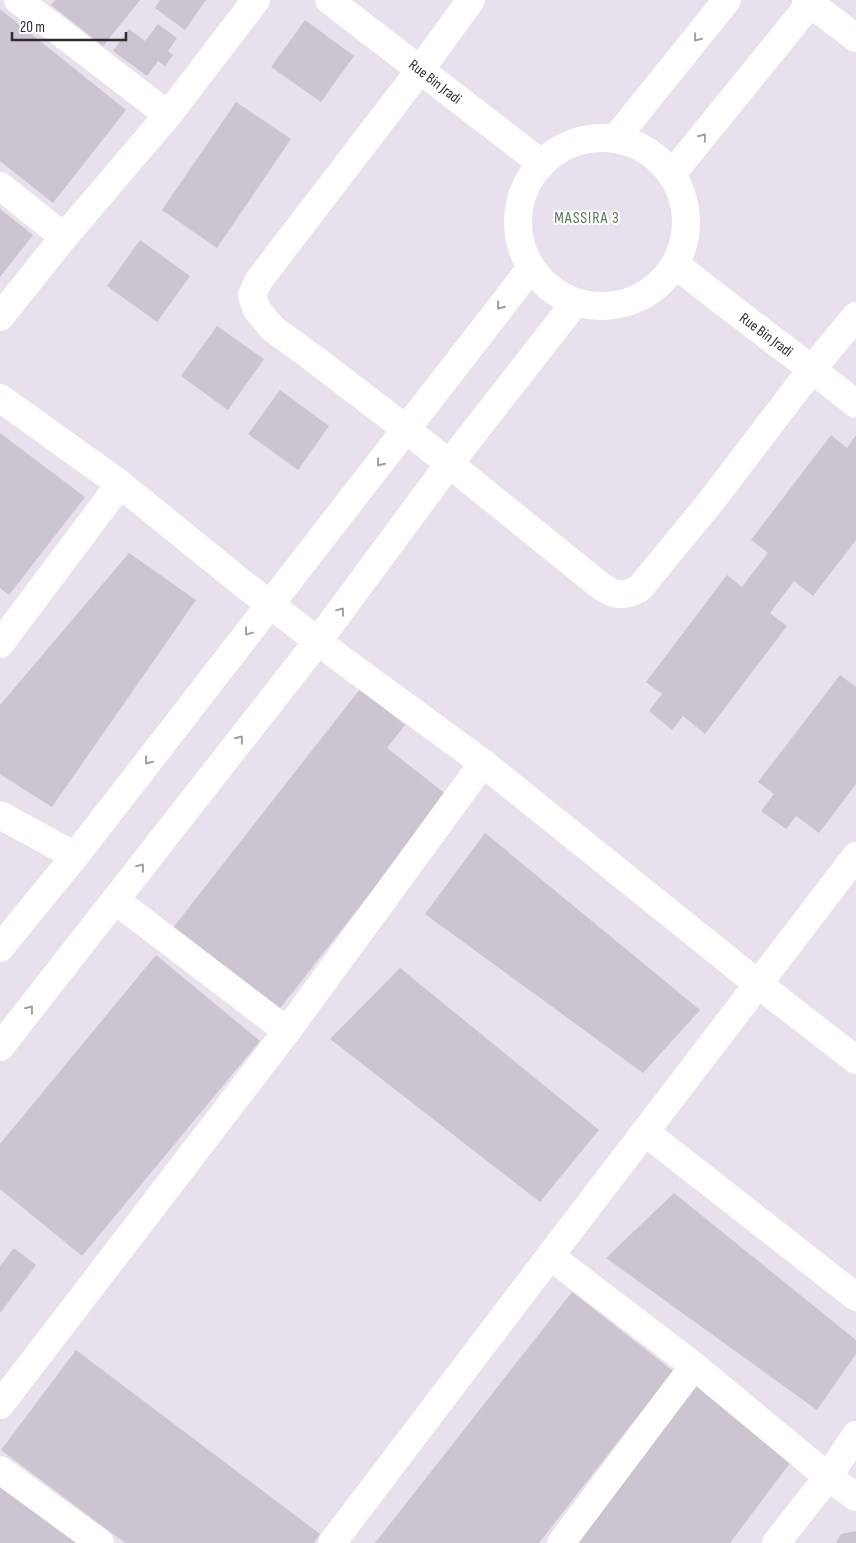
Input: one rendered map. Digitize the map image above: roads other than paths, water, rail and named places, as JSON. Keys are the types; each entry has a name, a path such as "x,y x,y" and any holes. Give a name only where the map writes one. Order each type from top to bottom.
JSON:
{"street":[{"path":"18,0 168,115"},
{"path":"0,317 64,237 168,115 256,0"},
{"name":"Rue Bin Jradi","path":"329,0 541,163"},
{"path":"471,0 420,70 258,280 252,295 257,310 273,329 406,429 602,587 610,592 619,594 631,593 640,588 712,500 812,369 856,316"},
{"path":"616,138 728,0"},
{"path":"672,174 810,1 856,38"},
{"path":"616,138 634,144 653,154 672,174 681,191 687,216 685,241 676,265 655,288 628,304 596,307 575,303 549,288 531,268 518,236 517,213 523,190 541,163 562,147 578,140 616,138"},
{"path":"0,186 64,237"},
{"name":"Rue Bin Jradi","path":"676,265 856,404"},
{"path":"0,948 75,856 531,268"},
{"path":"0,1047 318,641 449,464 575,303"},
{"path":"0,398 120,484 345,662 483,763 758,984 856,1060"},
{"path":"3,633 120,484"},
{"path":"0,1405 287,1031 483,763"},
{"path":"0,815 75,856"},
{"path":"332,1543 856,856"},
{"path":"115,900 287,1031"},
{"path":"645,1132 856,1297"},
{"path":"550,1256 694,1366 828,1477 856,1497"},
{"path":"561,1543 694,1366"},
{"path":"776,1543 828,1477 856,1435"},
{"path":"0,1470 100,1543"}],"district":[{"name":"MASSIRA 3","path":"587,218"}]}
